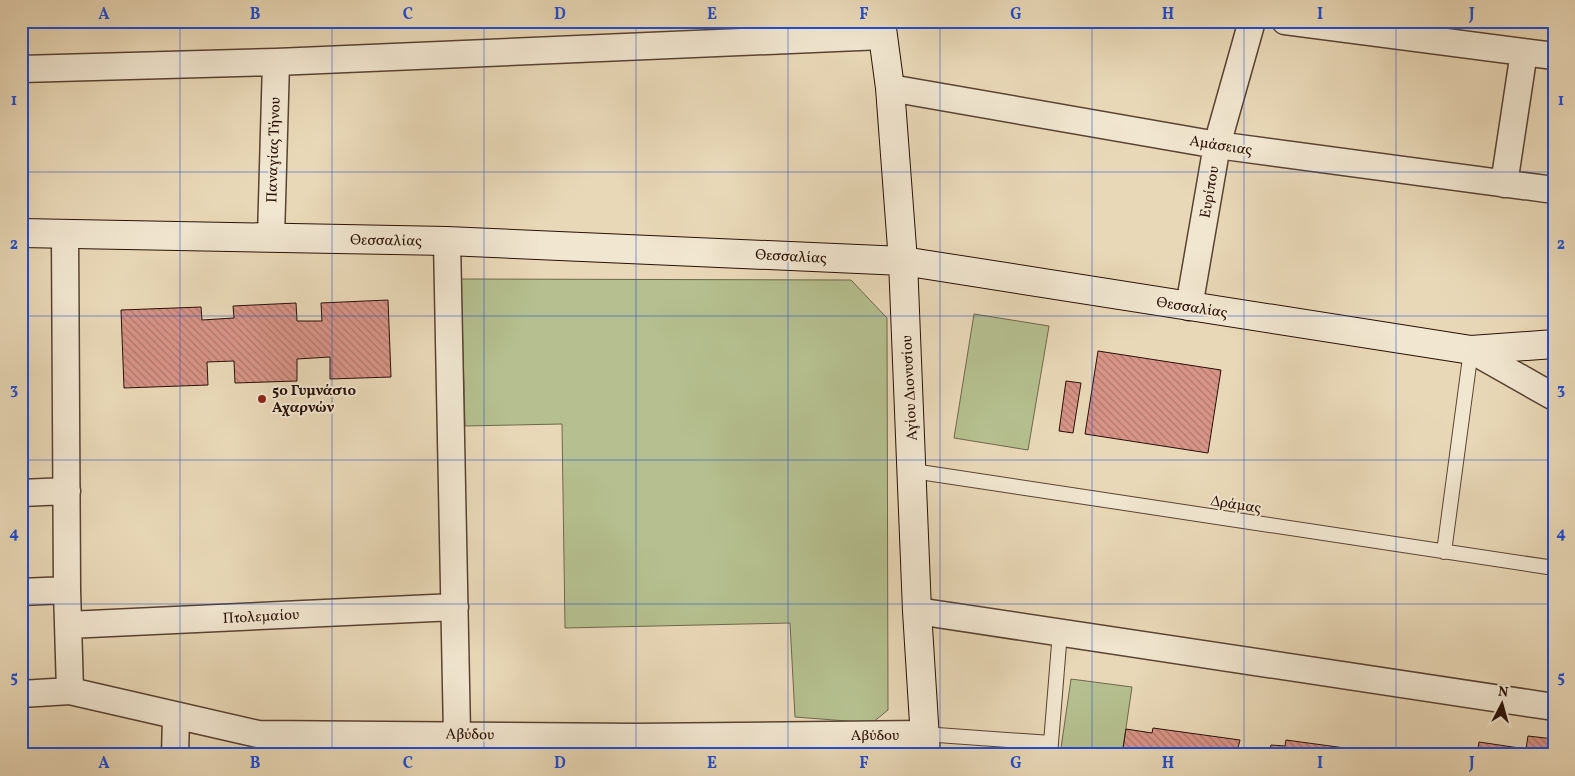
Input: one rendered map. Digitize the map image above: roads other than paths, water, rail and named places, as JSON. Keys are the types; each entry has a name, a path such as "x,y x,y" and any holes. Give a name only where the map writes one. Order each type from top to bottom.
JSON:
{"street":[{"name":"Ευρίπου","path":"1189,307 1217,145 1252,21"},
{"path":"1285,21 1554,56"},
{"path":"21,69 276,62 882,28"},
{"name":"Αγίου Διονυσίου","path":"882,28 890,88 904,261 924,744"},
{"path":"1504,184 1524,52"},
{"name":"Παναγίας Τήνου","path":"271,237 276,62"},
{"name":"Αμάσειας","path":"890,88 1217,145 1554,190"},
{"name":"Θεσσαλίας","path":"21,233 447,241 904,261 1471,350 1554,344"},
{"path":"65,234 67,590 70,691"},
{"path":"447,241 455,607 462,744"},
{"path":"1471,350 1554,397"},
{"path":"21,493 67,491"},
{"path":"21,592 67,590"},
{"name":"Πτολεμαίου","path":"68,625 455,607"},
{"path":"917,611 1554,707"},
{"name":"Αβύδου","path":"21,694 70,691 258,734 462,744 635,746 924,744"},
{"path":"175,755 176,716"}],"lane":[{"path":"1444,552 1471,350"},
{"name":"Δράμας","path":"913,471 1554,568"},
{"path":"924,744 1050,749 1060,632"}],"place":[{"name":"5ο Γυμνάσιο Αχαρνών","path":"262,399"}]}
